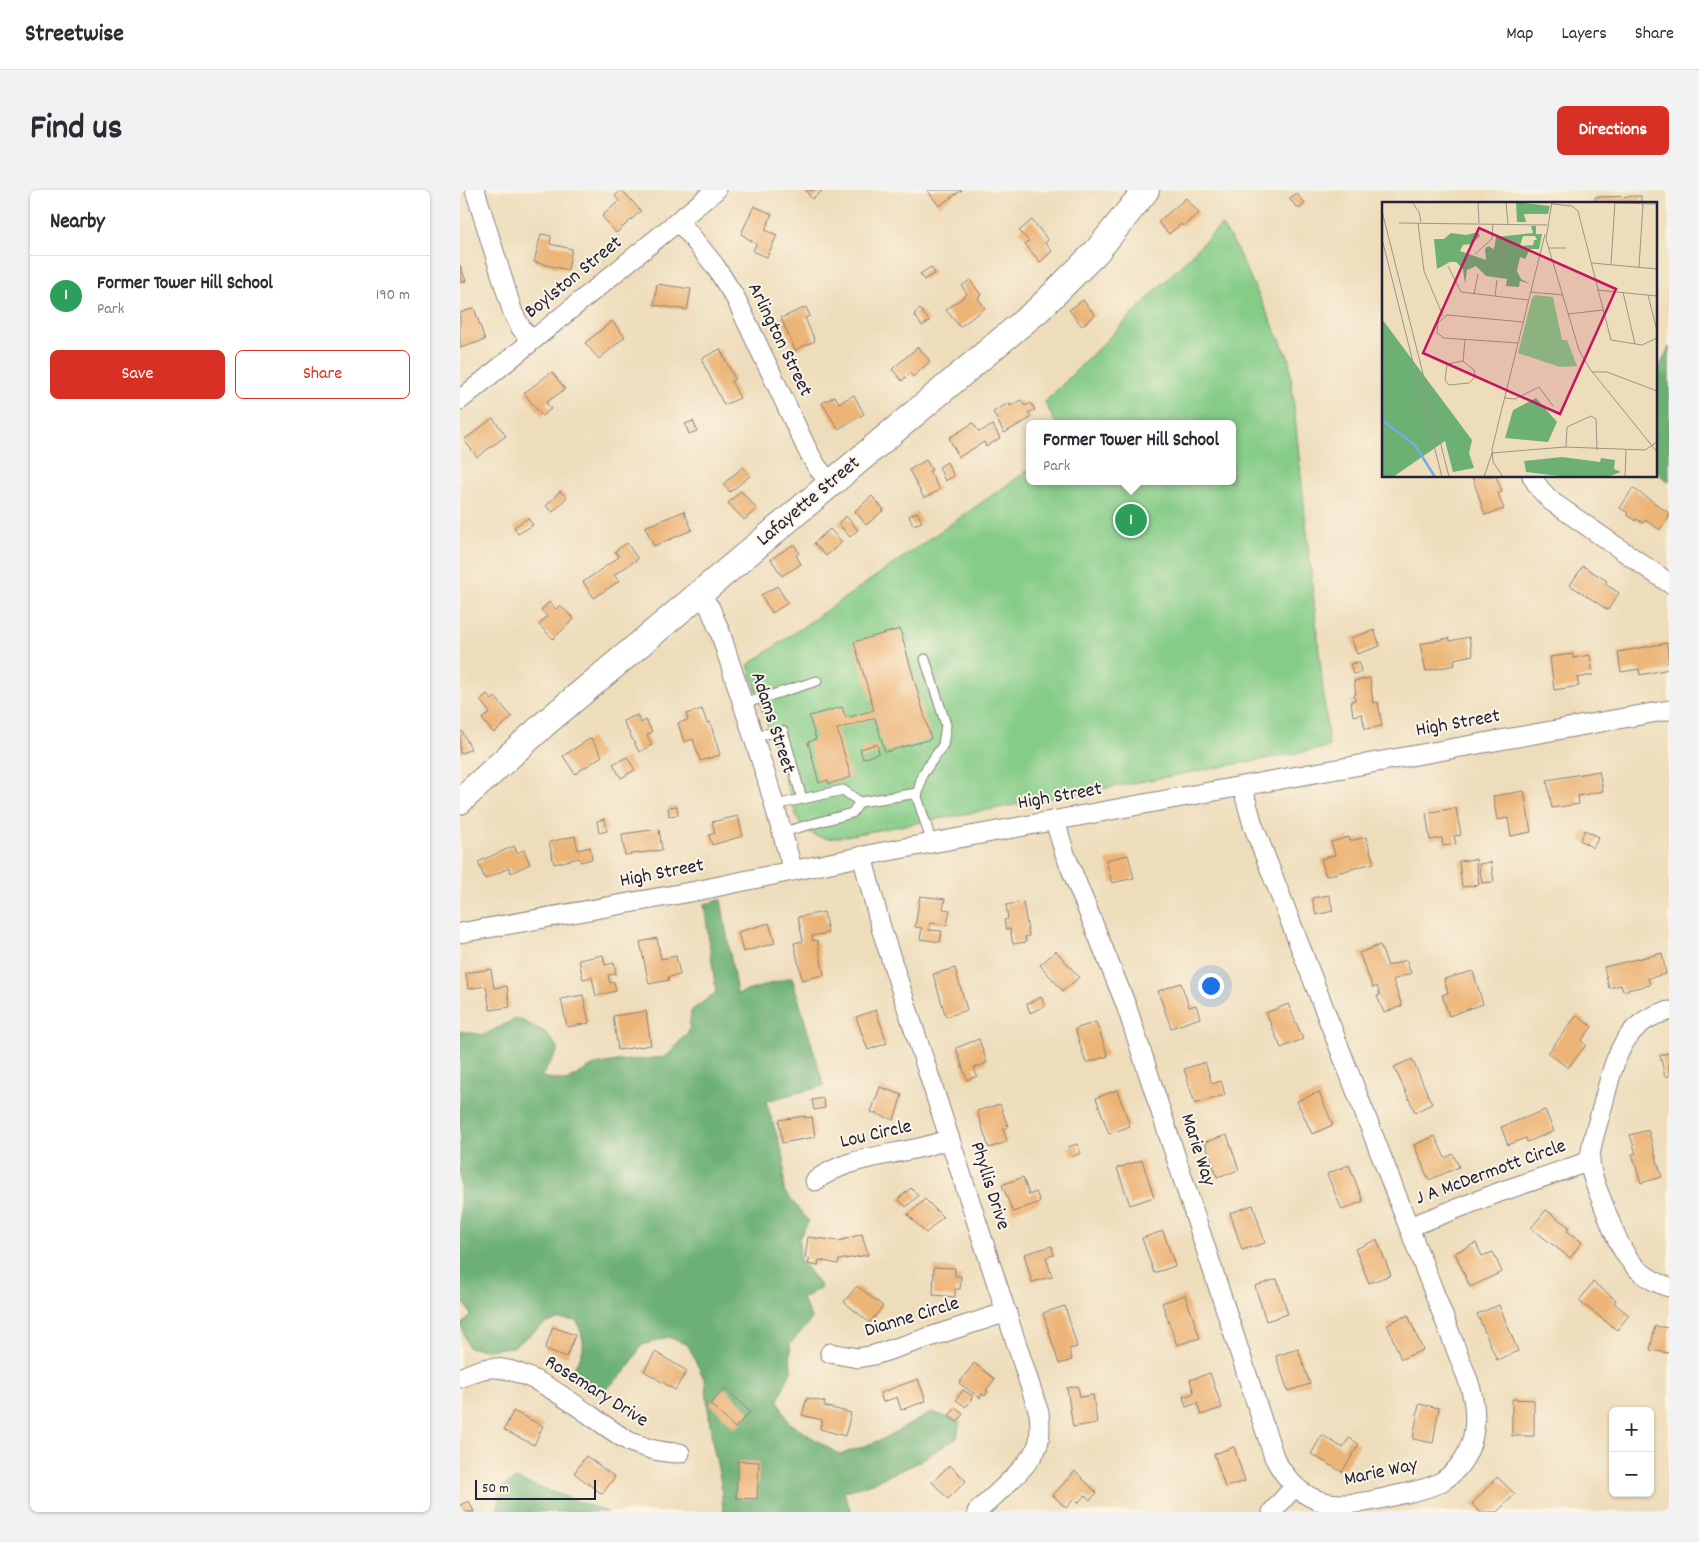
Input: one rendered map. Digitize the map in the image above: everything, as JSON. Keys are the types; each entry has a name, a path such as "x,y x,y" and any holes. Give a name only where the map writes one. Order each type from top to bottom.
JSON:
{"main road":[{"name":"Lafayette Street","path":"460,801 548,722 699,593 1022,324 1097,251 1146,190"}],"street":[{"path":"475,190 513,313 532,341"},
{"name":"Boylston Street","path":"460,400 716,190"},
{"name":"Arlington Street","path":"679,221 730,288 807,449 817,467 831,483"},
{"path":"1533,478 1551,502 1669,583"},
{"name":"Adams Street","path":"699,593 714,616 754,736 793,871"},
{"name":"High Street","path":"460,933 678,894 932,843 1669,710"},
{"name":"Marie Way","path":"1055,821 1065,854 1126,1005 1270,1447 1283,1474 1294,1486 1317,1500 1333,1505 1350,1505 1433,1485 1448,1476 1466,1455 1475,1424 1475,1403 1468,1380 1253,825 1242,786"},
{"name":"Phyllis Drive","path":"862,856 882,931 1037,1408 1040,1434 1038,1444 1028,1461 977,1512"},
{"name":"J A McDermott Circle","path":"1669,1010 1645,1021 1636,1028 1622,1045 1614,1065 1596,1130 1590,1161 1596,1184 1615,1234 1626,1256 1649,1279 1669,1287"},
{"name":"Lou Circle","path":"815,1181 828,1172 847,1164 924,1147 950,1139"},
{"name":"J A McDermott Circle","path":"1409,1227 1500,1192 1590,1161"},
{"name":"Dianne Circle","path":"830,1353 858,1358 874,1355 1006,1312"},
{"name":"Rosemary Drive","path":"460,1378 487,1368 498,1368 520,1373 541,1383 630,1442 662,1452 680,1452"},
{"path":"1272,1512 1294,1486"}],"lane":[{"path":"924,659 946,725 943,745 922,775 917,797 932,843"},
{"path":"743,704 817,681"},
{"path":"754,736 783,731 802,799"},
{"path":"775,805 843,790 860,802 918,793"},
{"path":"783,832 852,813 860,802"}],"green space":[{"path":"1221,225 1233,242 1289,359 1329,747 835,838 823,838 812,834 797,817 748,665 1026,472 1026,485 1236,485 1236,420 1054,420 1045,402"},
{"path":"1669,347 1669,482 1656,472 1656,374"},
{"path":"721,900 737,994 792,977 824,1086 766,1101 784,1158 784,1191 809,1221 799,1238 800,1259 821,1287 802,1299 812,1319 790,1344 791,1371 778,1400 789,1423 840,1455 883,1439 932,1412 960,1422 957,1438 913,1465 872,1483 844,1492 851,1512 723,1512 721,1483 712,1441 705,1381 688,1345 668,1337 642,1345 626,1371 606,1389 583,1388 572,1371 583,1347 577,1321 561,1319 546,1323 513,1347 484,1350 468,1347 461,1325 471,1316 466,1305 460,1302 460,1031 484,1035 517,1018 545,1032 559,1049 541,1077 566,1081 594,1065 666,1057 689,1031 691,1011 716,992 704,904"},
{"path":"516,1479 608,1512 497,1512 502,1486"}],"building":[{"path":"622,190 641,211 616,233 602,216 619,201 615,196"},
{"path":"805,190 823,190 812,199"},
{"path":"927,190 962,190 939,206"},
{"path":"1296,193 1305,203 1299,209 1289,199"},
{"path":"1641,196 1641,202 1595,202 1595,197"},
{"path":"1186,198 1199,213 1169,234 1158,222"},
{"path":"754,206 772,214 765,230 777,235 767,257 753,251 756,244 741,234"},
{"path":"1032,220 1048,240 1045,243 1052,251 1040,262 1025,244 1029,241 1019,231"},
{"path":"541,234 551,236 550,244 572,249 568,270 534,262"},
{"path":"460,265 466,281 460,283"},
{"path":"931,267 935,273 924,280 920,274"},
{"path":"970,280 981,295 978,298 985,308 960,327 946,310 967,294 962,286"},
{"path":"657,284 691,289 687,310 654,305"},
{"path":"1083,300 1095,315 1082,326 1069,310"},
{"path":"806,307 810,316 805,318 815,341 795,350 781,318"},
{"path":"474,308 485,340 460,348 460,313"},
{"path":"920,309 929,321 922,326 914,314"},
{"path":"612,321 625,337 599,359 585,343"},
{"path":"918,347 930,361 913,377 910,373 902,381 892,369"},
{"path":"720,349 735,379 731,381 740,398 724,405 701,359"},
{"path":"552,372 565,389 546,403 551,409 542,416 524,393"},
{"path":"854,395 864,414 838,429 822,403 835,396 839,403"},
{"path":"1021,400 1025,406 1031,403 1035,410 1028,413 1031,418 1004,433 993,412 1009,403 1010,406"},
{"path":"493,418 506,436 477,457 464,440"},
{"path":"693,421 697,431 689,434 685,424"},
{"path":"973,423 979,432 993,425 1000,438 986,447 984,442 959,457 949,438"},
{"path":"926,460 932,470 929,471 940,490 924,498 909,470"},
{"path":"947,462 954,476 945,481 939,467"},
{"path":"743,467 750,476 730,492 723,484"},
{"path":"1473,478 1497,478 1502,492 1498,493 1504,509 1485,515"},
{"path":"1633,488 1669,513 1669,517 1660,530 1645,520 1643,523 1636,519 1635,521 1620,508"},
{"path":"560,491 567,497 553,512 546,506"},
{"path":"741,491 757,509 744,520 728,503"},
{"path":"872,496 884,510 866,525 855,511"},
{"path":"684,511 692,530 654,546 645,527"},
{"path":"917,512 922,522 913,525 909,516"},
{"path":"846,516 858,530 850,537 838,523"},
{"path":"528,518 533,525 518,534 514,527"},
{"path":"830,529 842,542 826,556 814,543"},
{"path":"627,543 638,559 614,575 619,581 594,598 583,582 619,557 615,551"},
{"path":"794,544 799,553 796,555 801,564 782,576 771,559"},
{"path":"1583,566 1607,581 1605,584 1619,593 1608,610 1570,585"},
{"path":"777,586 788,603 772,613 761,595"},
{"path":"549,602 556,609 560,605 574,619 553,639 539,625 547,616 541,610"},
{"path":"900,629 931,739 885,752 875,718 837,729 851,777 829,784 828,780 819,783 808,742 816,739 809,716 842,707 846,718 874,710 854,642"},
{"path":"1374,630 1380,646 1357,654 1351,638"},
{"path":"1469,637 1473,655 1454,659 1455,665 1426,671 1420,644 1449,638 1450,641"},
{"path":"1667,643 1669,669 1640,675 1639,669 1621,672 1618,652"},
{"path":"1573,654 1573,658 1590,655 1593,675 1577,678 1579,686 1554,690 1550,657"},
{"path":"1359,662 1361,672 1353,674 1350,664"},
{"path":"1370,678 1373,703 1378,702 1382,726 1365,729 1362,714 1353,716 1351,701 1355,700 1354,695 1356,694 1354,681"},
{"path":"487,694 492,700 495,697 512,717 494,733 482,719 490,713 480,700"},
{"path":"702,709 707,723 710,722 720,755 700,761 693,739 684,742 678,723 688,720 686,714"},
{"path":"637,715 641,723 646,720 652,732 647,735 652,745 639,752 623,721"},
{"path":"462,731 471,749 460,754 460,732"},
{"path":"591,738 602,756 575,774 563,756"},
{"path":"877,744 879,753 863,759 860,749"},
{"path":"627,757 635,770 621,778 613,764"},
{"path":"1599,771 1603,791 1578,796 1579,804 1552,808 1547,780"},
{"path":"1524,791 1531,832 1511,836 1508,818 1497,820 1493,796"},
{"path":"677,806 678,815 669,816 668,807"},
{"path":"1456,808 1461,835 1454,836 1456,844 1443,846 1442,838 1430,840 1426,813"},
{"path":"738,816 743,836 712,845 709,835 715,833 712,822"},
{"path":"605,819 607,831 599,833 597,821"},
{"path":"659,829 662,850 625,855 622,834"},
{"path":"1585,830 1599,837 1593,848 1580,840"},
{"path":"575,836 578,850 590,847 592,859 581,862 579,858 554,864 549,842"},
{"path":"1349,837 1350,841 1366,837 1374,863 1326,876 1321,859 1335,855 1331,842"},
{"path":"514,846 517,853 524,850 530,864 511,873 509,868 485,879 478,862"},
{"path":"1128,855 1134,878 1112,883 1106,860"},
{"path":"1476,859 1479,885 1462,887 1459,861"},
{"path":"1491,862 1494,882 1482,883 1479,864"},
{"path":"1329,895 1333,911 1316,915 1312,898"},
{"path":"920,896 945,899 943,909 950,910 947,925 930,923 929,930 942,931 940,942 920,939 922,928 915,927"},
{"path":"1023,902 1029,936 1025,937 1026,942 1013,944 1010,929 1006,929 1004,920 1008,919 1006,905"},
{"path":"824,912 828,933 812,936 813,941 817,940 824,975 802,980 794,943 803,941 798,917"},
{"path":"769,923 775,943 743,952 738,932"},
{"path":"657,938 661,959 676,956 680,975 668,977 669,980 649,984 640,942"},
{"path":"1380,945 1388,966 1406,960 1411,973 1393,980 1402,1006 1384,1013 1377,996 1380,995 1377,986 1373,988 1359,953"},
{"path":"1056,951 1079,977 1063,991 1040,965"},
{"path":"1662,953 1666,974 1648,978 1650,985 1623,991 1621,985 1609,988 1604,967"},
{"path":"603,955 605,965 614,963 616,974 608,975 610,983 614,982 616,991 596,996 592,977 583,979 579,960"},
{"path":"955,968 967,1010 946,1017 933,974"},
{"path":"491,969 494,988 507,986 510,1007 490,1010 486,986 468,989 466,973"},
{"path":"1473,971 1483,1004 1449,1016 1442,995 1448,993 1444,979"},
{"path":"1181,983 1189,1007 1196,1005 1200,1018 1171,1028 1158,991"},
{"path":"583,995 589,1023 567,1027 561,999"},
{"path":"1041,997 1045,1006 1030,1013 1027,1004"},
{"path":"1288,1004 1303,1039 1281,1048 1266,1013"},
{"path":"876,1010 887,1043 868,1050 856,1017"},
{"path":"646,1011 651,1045 618,1050 613,1016"},
{"path":"1577,1015 1592,1027 1581,1041 1586,1045 1568,1068 1548,1053"},
{"path":"1096,1022 1108,1056 1086,1063 1075,1029"},
{"path":"979,1039 987,1063 974,1068 977,1076 967,1080 956,1048"},
{"path":"1669,1053 1669,1076 1665,1077 1660,1055"},
{"path":"1412,1059 1432,1104 1415,1112 1394,1067"},
{"path":"1205,1062 1212,1084 1221,1081 1225,1095 1195,1104 1184,1069"},
{"path":"880,1087 902,1095 894,1120 871,1112"},
{"path":"1117,1090 1130,1126 1109,1134 1096,1098"},
{"path":"1319,1092 1333,1125 1312,1134 1297,1101"},
{"path":"823,1098 825,1108 814,1110 812,1100"},
{"path":"1000,1104 1008,1127 1003,1129 1007,1142 989,1148 977,1111"},
{"path":"1545,1110 1554,1131 1527,1142 1526,1138 1508,1145 1501,1127"},
{"path":"805,1116 805,1118 812,1117 815,1137 782,1143 779,1120"},
{"path":"1648,1130 1662,1177 1641,1183 1632,1154 1636,1153 1630,1135"},
{"path":"1227,1135 1239,1170 1217,1177 1205,1142"},
{"path":"1435,1136 1445,1158 1453,1154 1459,1167 1429,1180 1414,1145"},
{"path":"1077,1144 1081,1153 1072,1157 1068,1147"},
{"path":"1142,1160 1154,1197 1130,1205 1117,1168"},
{"path":"1349,1165 1363,1201 1342,1210 1327,1174"},
{"path":"1023,1177 1029,1195 1036,1192 1040,1202 1013,1212 1002,1185"},
{"path":"911,1188 918,1196 906,1207 898,1199"},
{"path":"925,1199 943,1217 926,1233 908,1215"},
{"path":"1253,1205 1265,1243 1242,1250 1230,1213"},
{"path":"1546,1210 1569,1227 1567,1231 1582,1242 1570,1258 1531,1228"},
{"path":"1163,1231 1175,1266 1154,1273 1142,1238"},
{"path":"862,1234 868,1255 839,1260 838,1264 819,1260 818,1266 808,1264 810,1259 805,1258 808,1237 839,1241"},
{"path":"1377,1240 1391,1275 1369,1283 1355,1249"},
{"path":"1476,1243 1482,1256 1493,1252 1502,1272 1470,1287 1455,1253"},
{"path":"1052,1246 1054,1255 1046,1257 1052,1277 1032,1282 1024,1254"},
{"path":"934,1267 955,1268 955,1276 961,1276 960,1289 955,1289 955,1297 933,1295"},
{"path":"1277,1279 1288,1314 1266,1321 1255,1286"},
{"path":"1593,1282 1616,1300 1614,1303 1629,1315 1617,1330 1579,1301"},
{"path":"857,1286 883,1306 870,1323 844,1302"},
{"path":"1185,1295 1200,1338 1177,1345 1162,1303"},
{"path":"1499,1305 1518,1351 1497,1360 1477,1314"},
{"path":"1065,1306 1077,1347 1069,1349 1072,1360 1059,1364 1043,1313"},
{"path":"1408,1315 1423,1350 1401,1359 1387,1324"},
{"path":"1655,1326 1669,1328 1669,1353 1650,1350"},
{"path":"553,1327 575,1335 567,1357 545,1349"},
{"path":"1298,1349 1310,1384 1288,1391 1276,1356"},
{"path":"655,1352 687,1371 675,1390 644,1371"},
{"path":"974,1363 995,1379 986,1390 988,1391 985,1396 982,1394 980,1398 959,1383"},
{"path":"1210,1373 1222,1408 1201,1415 1197,1403 1186,1407 1183,1397 1194,1393 1190,1380"},
{"path":"918,1379 926,1401 901,1410 897,1397 883,1402 880,1393"},
{"path":"1078,1386 1080,1397 1093,1395 1097,1423 1073,1427 1067,1388"},
{"path":"725,1388 750,1412 735,1428 710,1404"},
{"path":"963,1390 973,1396 966,1407 956,1400"},
{"path":"807,1398 825,1402 824,1406 851,1413 845,1436 820,1429 822,1420 802,1415"},
{"path":"1512,1399 1534,1400 1534,1436 1512,1436"},
{"path":"1419,1404 1439,1408 1433,1443 1413,1439"},
{"path":"955,1408 963,1414 957,1422 949,1416"},
{"path":"513,1411 543,1426 534,1445 504,1430"},
{"path":"1322,1435 1343,1448 1349,1438 1359,1444 1342,1472 1311,1454"},
{"path":"1234,1447 1245,1481 1225,1487 1214,1454"},
{"path":"586,1456 615,1477 602,1494 574,1473"},
{"path":"738,1461 759,1462 757,1499 736,1498"},
{"path":"950,1465 966,1481 948,1499 932,1482"},
{"path":"1075,1471 1097,1493 1090,1500 1085,1495 1078,1503 1074,1499 1066,1508 1053,1495"},
{"path":"1497,1477 1515,1494 1497,1512 1480,1512 1472,1504"},
{"path":"469,1501 474,1512 460,1512 460,1505"}],"place":[{"name":"Former Tower Hill School","path":"1131,520"}]}
